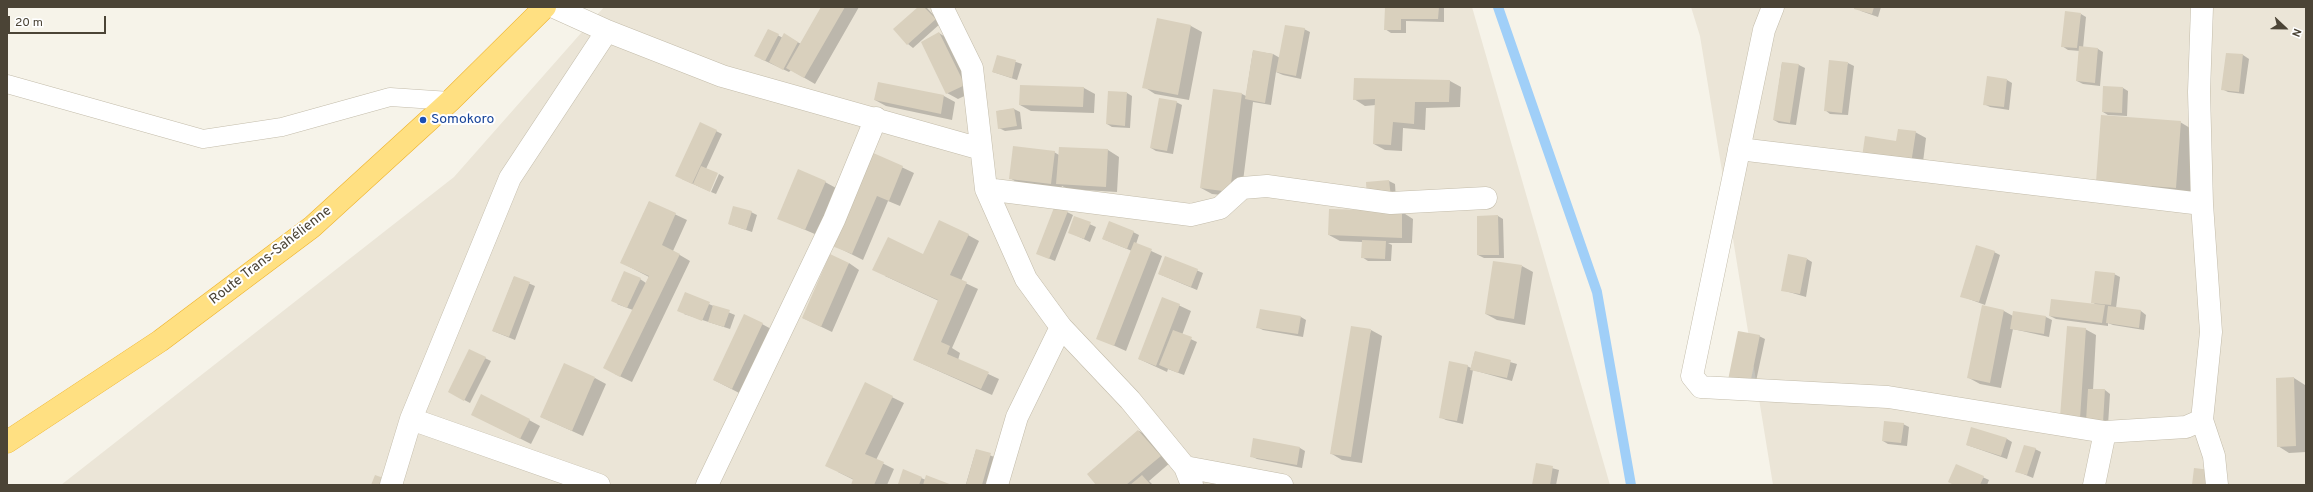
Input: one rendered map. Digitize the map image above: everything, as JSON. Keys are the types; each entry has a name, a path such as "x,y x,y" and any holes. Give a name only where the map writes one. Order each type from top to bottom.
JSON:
{"highway":[{"name":"Route Trans-Sahélienne","path":"7,442 160,341 312,227 450,101 545,7"}],"street":[{"path":"554,7 607,32 722,76 876,118 981,149"},
{"path":"942,7 972,68 986,189 1026,280 1061,327 1130,400 1189,476 1282,485"},
{"path":"1773,7 1764,30 1692,376 1701,387 1888,397 2105,432 2186,427 2202,420"},
{"path":"2202,7 2199,92 2202,204 2211,332 2202,420 2214,456 2217,485"},
{"path":"391,485 411,419 510,178 607,32"},
{"path":"707,485 834,220 876,118"},
{"path":"1739,149 2202,204"},
{"path":"986,189 1191,215 1220,208 1242,188 1267,186 1391,203 1486,198"},
{"path":"997,485 1017,417 1061,327"},
{"path":"411,419 599,485"},
{"path":"2094,485 2105,432"}],"lane":[{"path":"7,84 203,139 282,127 390,97 450,101"}],"shaded area":[{"path":"604,7 1472,7 1610,485 61,485 454,177"},
{"path":"1691,7 2306,7 2306,485 1773,485 1700,36"}],"building":[{"path":"821,7 845,7 804,78 786,68"},
{"path":"918,7 924,7 936,19 907,45 893,29"},
{"path":"1385,7 1439,7 1438,19 1401,19 1401,30 1384,30"},
{"path":"1854,7 1874,7 1872,14 1854,9"},
{"path":"2065,11 2081,13 2077,48 2061,47"},
{"path":"1157,18 1191,25 1178,95 1142,88"},
{"path":"1285,25 1305,28 1296,76 1276,72"},
{"path":"768,29 779,34 765,61 754,56"},
{"path":"939,32 965,85 946,94 921,42"},
{"path":"784,33 798,42 783,70 769,62"},
{"path":"2079,46 2098,48 2095,83 2076,81"},
{"path":"1253,50 1273,54 1265,103 1245,99"},
{"path":"2226,53 2243,54 2239,92 2221,90"},
{"path":"997,55 1016,60 1012,78 992,72"},
{"path":"1829,60 1848,62 1842,113 1824,111"},
{"path":"1782,62 1799,64 1790,123 1773,120"},
{"path":"1987,76 2007,79 2004,107 1983,105"},
{"path":"1354,78 1450,80 1449,102 1415,102 1414,124 1393,122 1391,145 1373,144 1375,99 1353,100"},
{"path":"878,82 944,95 941,114 874,100"},
{"path":"1020,85 1084,87 1083,107 1019,105"},
{"path":"2103,86 2123,87 2122,113 2102,112"},
{"path":"1213,89 1242,93 1230,192 1200,188"},
{"path":"1108,91 1127,92 1125,126 1106,124"},
{"path":"1159,98 1177,101 1167,151 1150,148"},
{"path":"1014,108 1017,126 998,129 996,111"},
{"path":"2101,115 2181,121 2176,188 2096,182"},
{"path":"700,122 717,130 692,184 675,176"},
{"path":"1898,129 1916,131 1911,164 1862,157 1865,136 1896,141"},
{"path":"1013,146 1055,151 1051,184 1009,179"},
{"path":"1059,147 1108,149 1106,187 1056,184"},
{"path":"871,152 903,166 889,201 877,196 852,254 832,246"},
{"path":"701,166 718,173 710,192 693,184"},
{"path":"798,169 826,181 805,230 777,219"},
{"path":"1389,180 1391,197 1367,199 1366,182"},
{"path":"649,201 676,213 662,245 680,254 620,377 603,368 649,276 620,263"},
{"path":"1055,205 1068,211 1049,259 1036,254"},
{"path":"733,206 752,211 746,230 728,224"},
{"path":"1329,209 1402,211 1402,238 1328,235"},
{"path":"1498,215 1499,255 1477,255 1477,216"},
{"path":"1074,216 1091,222 1084,239 1068,233"},
{"path":"939,220 969,234 950,275 967,282 941,342 950,346 947,354 989,372 981,389 913,360 938,300 872,270 888,237 923,254"},
{"path":"1109,221 1134,231 1127,249 1102,239"},
{"path":"1362,240 1386,241 1385,259 1361,258"},
{"path":"1134,242 1152,249 1114,346 1096,339"},
{"path":"1976,245 1995,251 1979,302 1960,297"},
{"path":"830,254 849,263 821,327 802,318"},
{"path":"1788,254 1807,258 1800,294 1781,291"},
{"path":"1165,256 1198,269 1191,287 1158,274"},
{"path":"1493,261 1522,265 1514,319 1485,314"},
{"path":"624,271 641,278 627,308 611,301"},
{"path":"2095,271 2115,273 2111,305 2091,303"},
{"path":"514,276 530,282 509,337 492,331"},
{"path":"685,292 710,302 702,321 677,311"},
{"path":"1162,297 1180,304 1156,366 1138,359"},
{"path":"2051,299 2105,305 2102,323 2049,316"},
{"path":"713,305 730,310 724,327 708,322"},
{"path":"1982,305 2004,310 1990,383 1967,378"},
{"path":"2108,306 2141,310 2139,328 2106,323"},
{"path":"1260,309 1301,316 1298,334 1256,328"},
{"path":"2013,311 2046,316 2044,334 2010,329"},
{"path":"744,314 763,323 732,389 713,380"},
{"path":"1351,326 1371,329 1351,457 1330,454"},
{"path":"2067,326 2086,328 2080,419 2060,417"},
{"path":"1173,330 1192,337 1178,373 1159,365"},
{"path":"1738,331 1760,335 1750,384 1728,380"},
{"path":"469,349 486,357 464,401 448,392"},
{"path":"1475,351 1511,360 1507,378 1470,370"},
{"path":"1449,361 1468,365 1457,421 1439,418"},
{"path":"564,363 595,377 572,431 540,417"},
{"path":"2294,377 2296,446 2277,447 2276,378"},
{"path":"865,382 893,396 865,454 884,462 874,485 851,485 853,479 825,466"},
{"path":"2088,389 2105,389 2103,423 2086,421"},
{"path":"481,394 530,419 520,439 471,415"},
{"path":"1884,421 1904,423 1901,443 1882,441"},
{"path":"1971,427 2007,438 2001,456 1966,445"},
{"path":"1138,430 1161,456 1126,485 1096,485 1087,474"},
{"path":"1253,438 1300,447 1297,465 1250,457"},
{"path":"2024,445 2036,448 2027,475 2015,472"},
{"path":"976,449 991,453 982,485 966,485"},
{"path":"1536,463 1553,466 1550,485 1532,485"},
{"path":"1956,464 1984,476 1980,485 1954,485 1948,482"},
{"path":"2194,468 2211,470 2210,485 2192,485"},
{"path":"903,469 922,477 919,485 898,484"},
{"path":"375,475 392,481 391,485 371,485"},
{"path":"926,475 952,485 923,485"},
{"path":"1142,475 1151,485 1130,485"}],"waterway":[{"path":"1498,7 1597,292 1631,485"}],"place":[{"name":"Somokoro","path":"423,120"}]}
